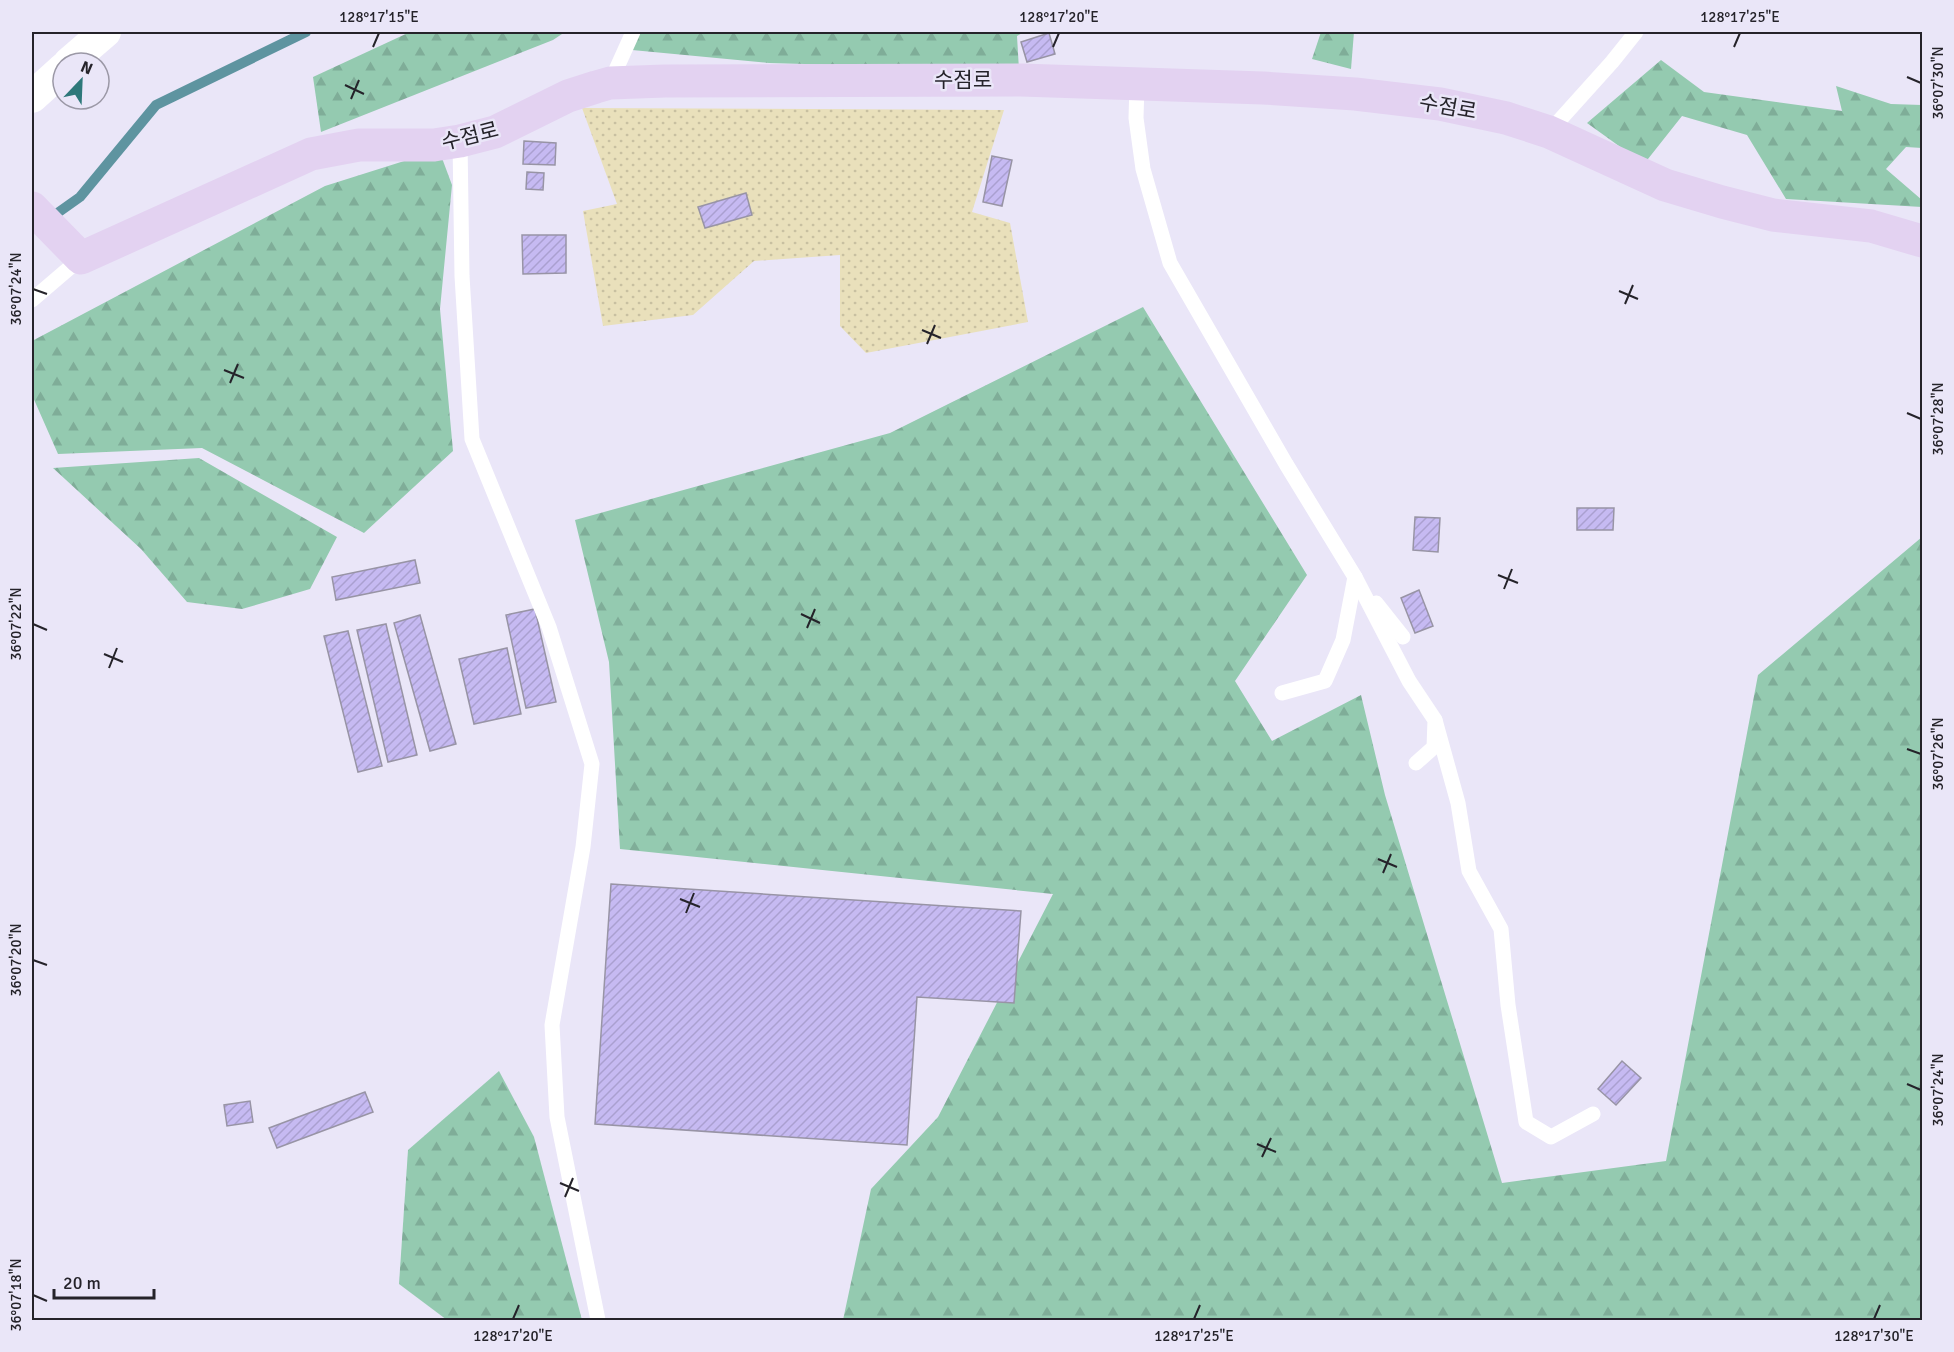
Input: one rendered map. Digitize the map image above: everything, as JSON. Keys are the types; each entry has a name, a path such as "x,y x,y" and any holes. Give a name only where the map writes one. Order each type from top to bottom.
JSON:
{"main road":[{"name":"수점로","path":"81,258 311,154 359,144 434,145 460,141 495,132 568,96 610,83 665,81 1021,80 1263,88 1377,96 1451,106 1506,118 1548,132 1665,185 1773,215 1871,226 1923,241"},
{"path":"32,208 81,258"}],"street":[{"path":"83,51 105,32"},
{"path":"32,97 51,80"}],"lane":[{"path":"610,83 633,32"},
{"path":"1548,132 1612,62 1636,32"},
{"path":"1137,84 1136,118 1143,168 1170,263 1355,578 1409,681 1435,720 1458,803 1469,871 1501,929 1508,1005 1526,1122 1551,1137 1593,1114"},
{"path":"460,141 462,276 472,440 549,627 592,764 583,847 552,1025 557,1117 598,1320"},
{"name":"수점로","path":"32,300 81,258"},
{"path":"1355,578 1403,637"},
{"path":"1282,693 1325,681 1343,640 1355,578"},
{"path":"1416,763 1434,747 1435,720"}],"green space":[{"path":"410,32 565,32 553,40 321,132 313,77"},
{"path":"640,32 1024,32 1017,36 1019,70 769,63 632,50"},
{"path":"1321,32 1354,32 1351,69 1312,59"},
{"path":"1661,60 1704,92 1842,111 1836,86 1891,104 1922,105 1922,148 1906,147 1886,169 1922,200 1922,207 1786,199 1747,135 1682,116 1644,164 1587,123"},
{"path":"439,150 452,185 440,309 453,451 364,533 202,448 58,454 32,395 32,341 325,186"},
{"path":"1143,307 1307,575 1235,681 1272,741 1361,695 1385,795 1502,1183 1666,1161 1758,675 1922,537 1922,1320 843,1320 871,1189 938,1117 1053,894 620,849 609,662 575,520 890,433"},
{"path":"199,458 337,537 310,589 242,609 187,602 141,549 53,468"},
{"path":"499,1071 534,1137 582,1320 447,1320 399,1284 408,1150"}],"sand":[{"path":"582,108 1004,110 972,212 1010,223 1028,322 866,353 840,326 840,255 754,261 693,315 603,326 583,211 617,204"}],"building":[{"path":"1049,33 1055,54 1027,62 1021,42"},
{"path":"524,141 556,143 555,165 523,164"},
{"path":"992,156 1012,160 1002,206 983,202"},
{"path":"527,172 544,173 543,190 526,189"},
{"path":"746,193 752,215 705,228 698,207"},
{"path":"522,235 566,235 566,273 523,274"},
{"path":"1577,508 1614,508 1613,530 1577,530"},
{"path":"1415,517 1440,518 1438,552 1413,550"},
{"path":"415,560 420,583 336,600 332,577"},
{"path":"1419,590 1433,626 1415,633 1401,598"},
{"path":"535,609 556,702 526,708 506,615"},
{"path":"420,615 456,744 430,751 394,623"},
{"path":"386,624 417,755 388,762 357,630"},
{"path":"348,631 382,766 358,772 324,636"},
{"path":"507,648 521,714 474,724 459,659"},
{"path":"611,884 1021,911 1014,1003 917,997 907,1145 595,1124"},
{"path":"1622,1061 1641,1078 1616,1105 1598,1089"},
{"path":"365,1092 373,1112 277,1148 269,1128"},
{"path":"250,1101 253,1122 227,1126 224,1105"}],"waterway":[{"path":"49,219 80,197 156,105 306,32"}]}
